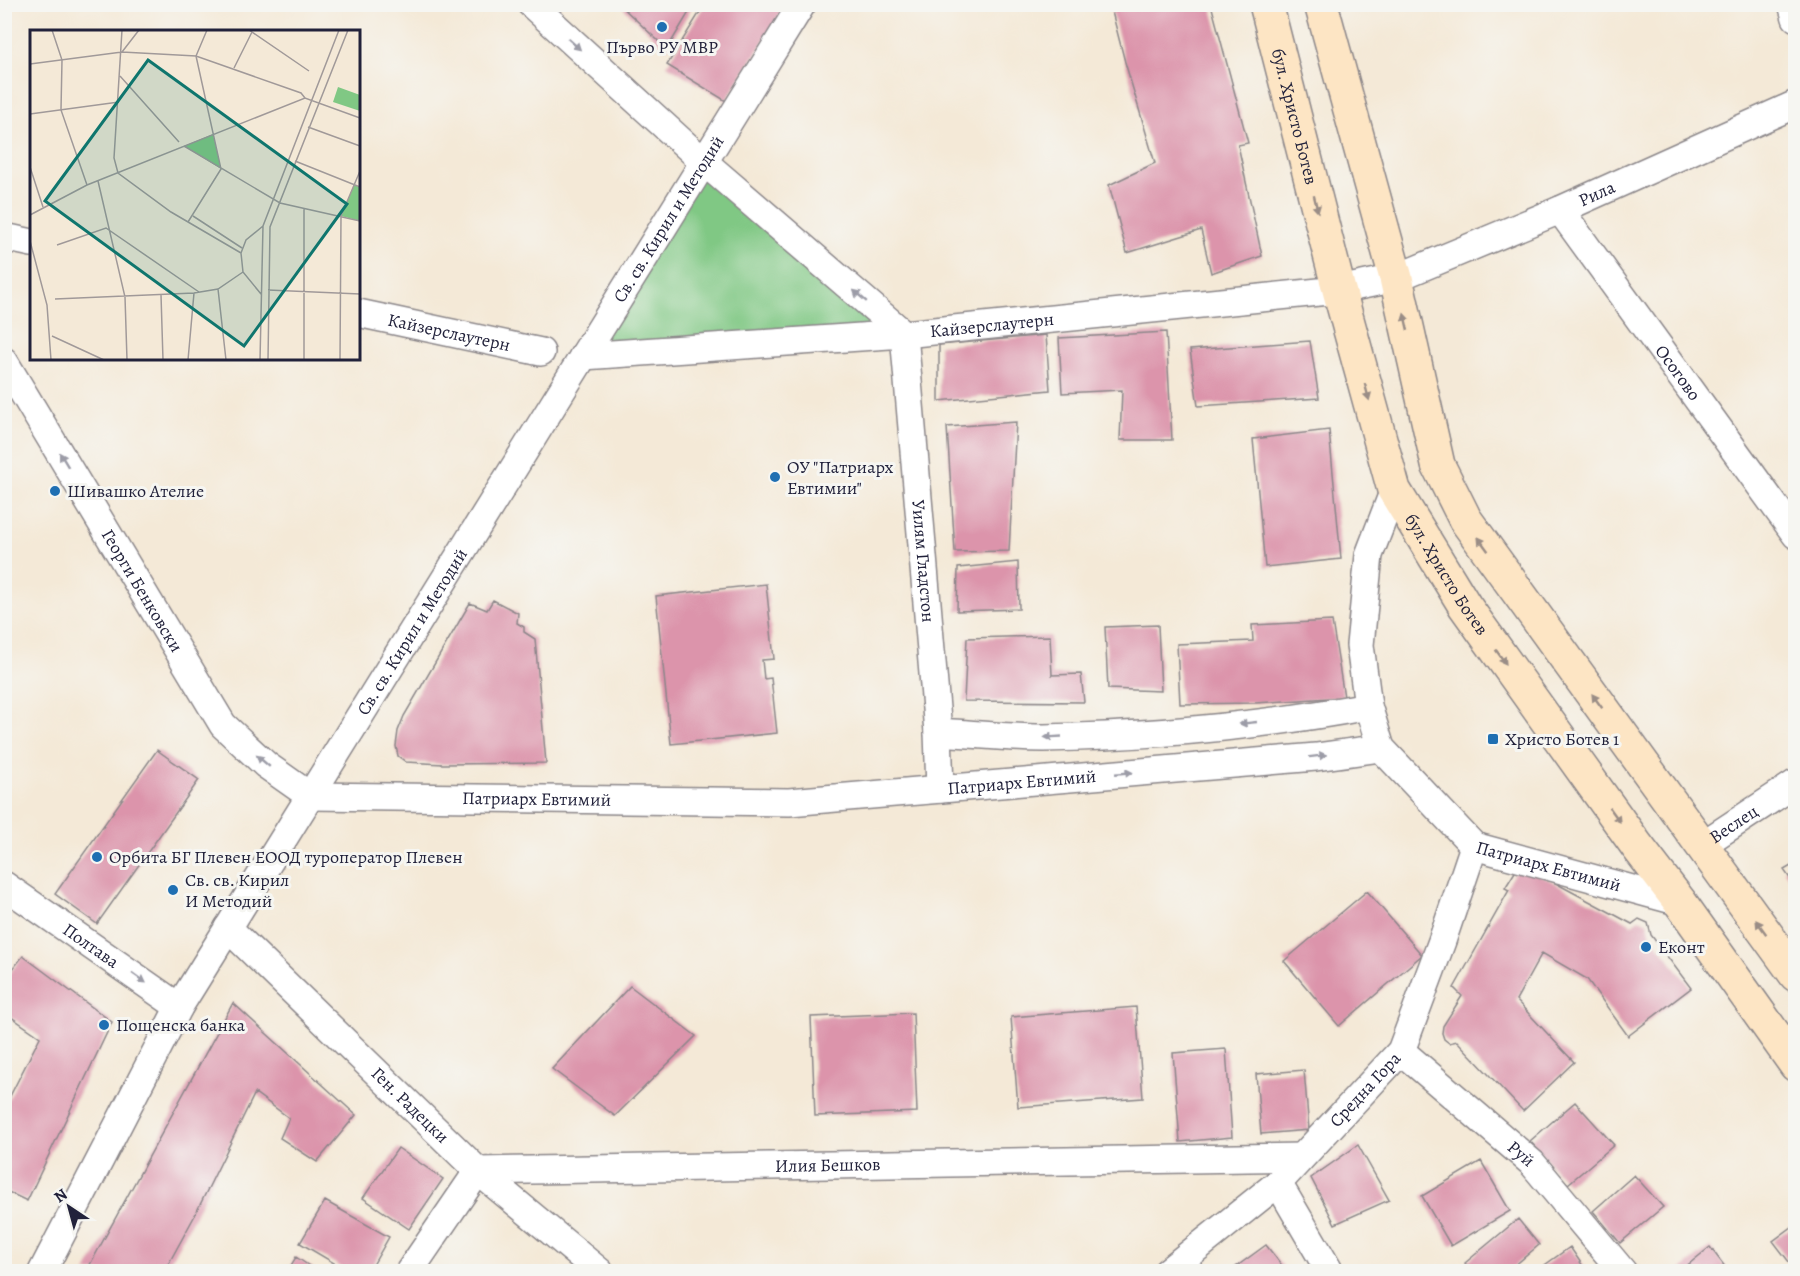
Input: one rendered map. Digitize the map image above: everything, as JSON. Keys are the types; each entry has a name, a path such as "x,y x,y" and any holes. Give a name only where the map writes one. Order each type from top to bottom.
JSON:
{"main road":[{"name":"бул. Христо Ботев","path":"1266,4 1339,291 1394,490 1465,606 1796,1065"},
{"path":"1321,4 1396,278 1438,465 1465,519 1796,975"}],"street":[{"path":"531,4 704,162 904,334"},
{"name":"Св. св. Кирил и Методий","path":"42,1272 179,1007 802,4"},
{"path":"1792,4 1796,18"},
{"name":"Рила","path":"1396,278 1560,210 1796,105"},
{"name":"Осогово","path":"1560,210 1796,535"},
{"path":"4,237 30,243"},
{"name":"Кайзерслаутерн","path":"583,356 904,334 1339,291 1396,278"},
{"name":"Кайзерслаутерн","path":"360,313 541,351"},
{"name":"Уилям Гладстон","path":"904,334 938,732 940,789"},
{"name":"Георги Бенковски","path":"7,372 223,725 266,765 310,796"},
{"path":"1382,748 1368,706 1360,645 1369,555 1394,490"},
{"path":"938,732 1042,738 1161,732 1314,716 1368,706"},
{"name":"Патриарх Евтимий","path":"310,796 789,802 1316,757 1382,748 1474,846 1680,902"},
{"name":"Веслец","path":"1702,845 1796,783"},
{"name":"Средна Гора","path":"1167,1272 1278,1183 1401,1051 1474,846"},
{"name":"Полтава","path":"4,885 179,1007"},
{"name":"Ген. Радецки","path":"228,927 478,1172 600,1272"},
{"name":"Руй","path":"1401,1051 1532,1163 1623,1272"},
{"name":"Илия Бешков","path":"478,1172 1301,1157"},
{"path":"409,1272 478,1172"},
{"path":"1278,1183 1330,1272"}],"green space":[{"path":"704,162 904,334 583,356"}],"building":[{"name":"Първо РУ МВР","path":"619,4 694,4 667,49"},
{"path":"705,4 787,4 726,101 667,65"},
{"path":"1110,4 1211,4 1248,143 1238,145 1262,256 1211,273 1201,230 1127,253 1109,185 1155,163"},
{"path":"1166,332 1172,440 1120,440 1122,390 1062,393 1059,338"},
{"path":"1046,335 1050,390 939,401 939,345"},
{"path":"1310,341 1319,398 1198,406 1190,350"},
{"path":"1016,422 1009,551 955,552 947,427"},
{"path":"1329,430 1341,559 1265,567 1253,439"},
{"path":"1018,562 1019,609 957,611 958,568"},
{"path":"766,584 774,659 762,660 764,679 771,678 777,733 671,744 656,596"},
{"path":"493,600 518,613 517,623 524,627 524,632 535,639 546,763 406,762 398,756 396,746 398,731 404,716 470,603 487,610"},
{"path":"1332,621 1344,697 1255,703 1180,704 1177,644 1253,641 1252,625"},
{"path":"1158,625 1161,691 1108,689 1105,627"},
{"path":"1050,636 1052,675 1081,674 1084,702 964,701 967,638"},
{"path":"157,750 199,780 97,924 55,894"},
{"path":"1796,863 1796,887 1784,870"},
{"path":"1518,867 1546,878 1632,924 1639,919 1648,923 1651,935 1691,988 1628,1036 1587,979 1542,953 1516,1000 1574,1062 1523,1111 1457,1041 1449,1043 1444,1039 1442,1033 1443,1026 1462,996 1454,988 1509,890 1505,888"},
{"path":"1367,891 1422,955 1339,1026 1284,961"},
{"path":"23,956 112,1022 27,1201 4,1190 4,1108 40,1037 4,1012 4,980"},
{"path":"630,986 696,1036 615,1116 552,1069"},
{"path":"233,1003 356,1115 317,1162 280,1138 289,1118 255,1093 194,1217 164,1272 86,1272"},
{"path":"1136,1007 1143,1098 1018,1107 1011,1017"},
{"path":"913,1013 917,1112 815,1116 811,1017"},
{"path":"1226,1049 1232,1137 1180,1142 1173,1053"},
{"path":"1304,1070 1309,1130 1261,1134 1256,1074"},
{"path":"1575,1102 1614,1145 1568,1184 1530,1141"},
{"path":"1358,1145 1389,1200 1335,1224 1311,1178"},
{"path":"398,1148 443,1179 409,1229 363,1198"},
{"path":"1481,1161 1510,1211 1451,1246 1422,1196"},
{"path":"1634,1175 1663,1207 1620,1243 1593,1211"},
{"path":"325,1201 389,1237 369,1272 349,1272 300,1243"},
{"path":"1518,1219 1539,1245 1507,1272 1472,1272 1465,1263"},
{"path":"1796,1224 1796,1271 1773,1241"},
{"path":"1266,1245 1287,1272 1229,1272"},
{"path":"1570,1247 1587,1272 1535,1272"},
{"path":"1710,1247 1729,1272 1679,1272"},
{"path":"296,1257 318,1272 287,1272"}],"place":[{"name":"Първо РУ МВР","path":"662,27"},
{"name":"ОУ \"Патриарх Евтимии\"","path":"775,477"},
{"name":"Шивашко Ателие","path":"55,491"},
{"name":"Христо Ботев 1","path":"1493,739"},
{"name":"Орбита БГ Плевен ЕООД туроператор Плевен","path":"97,857"},
{"name":"Св. св. Кирил И Методий","path":"173,890"},
{"name":"Еконт","path":"1646,947"},
{"name":"Пощенска банка","path":"104,1025"}]}
